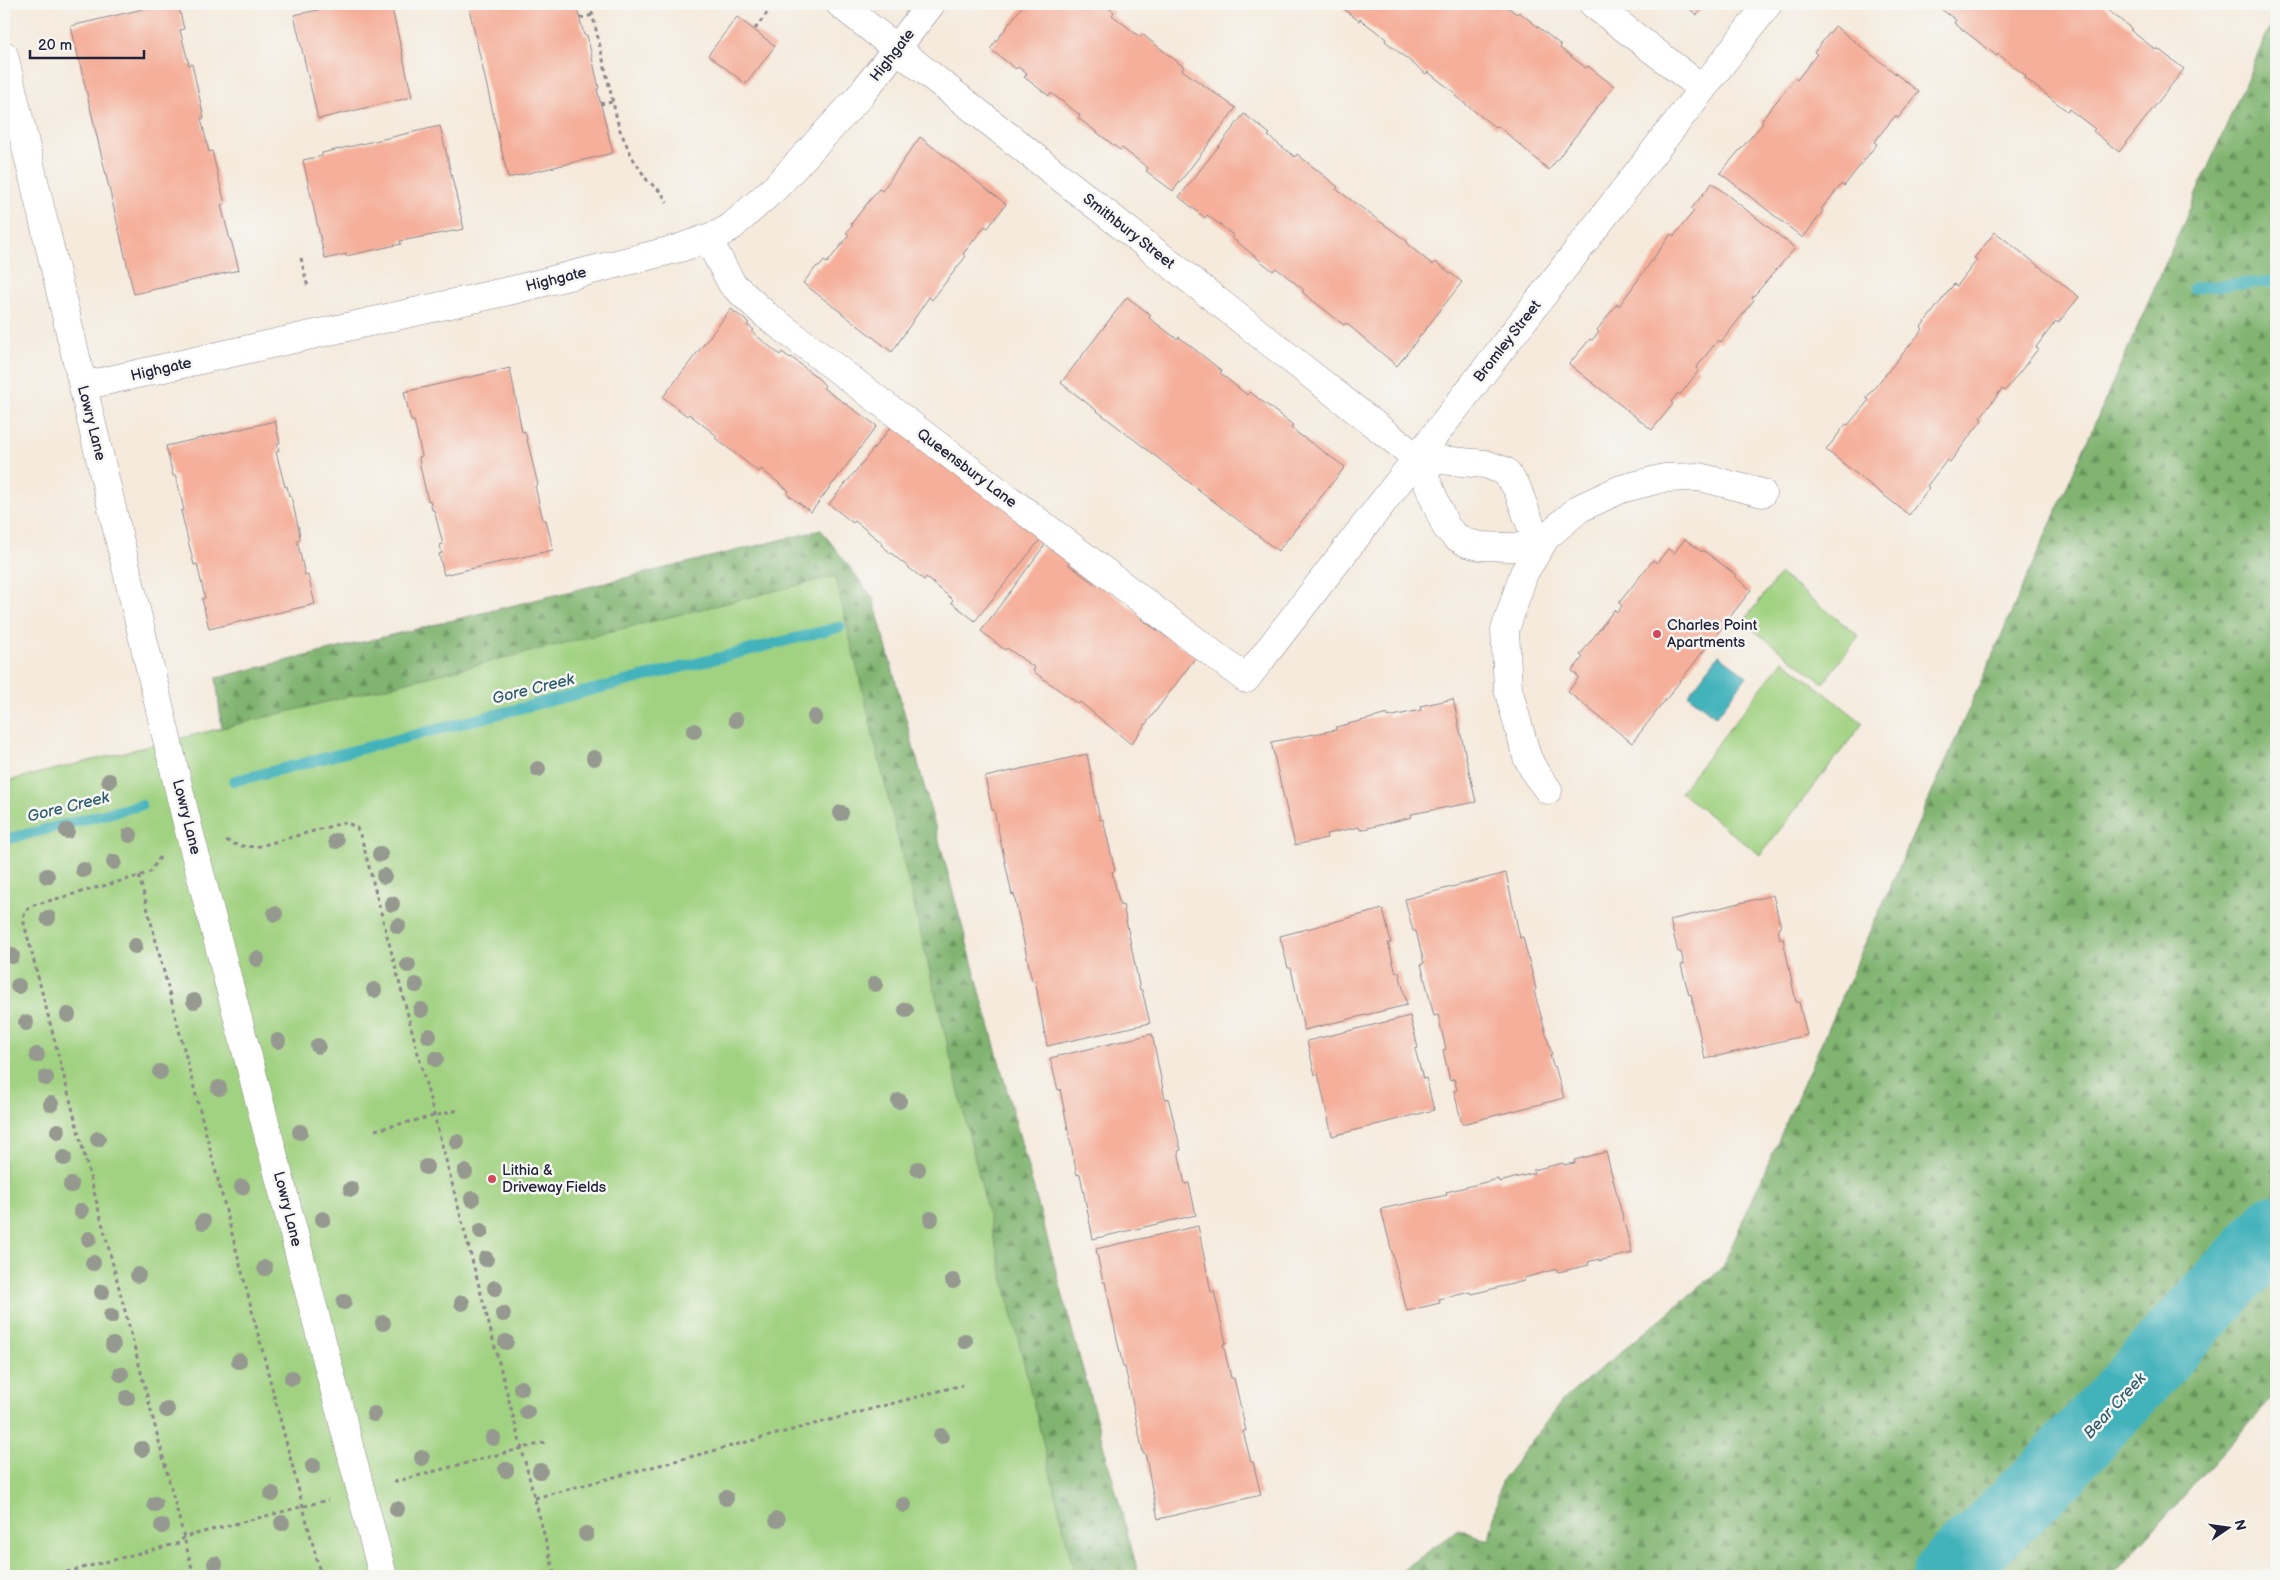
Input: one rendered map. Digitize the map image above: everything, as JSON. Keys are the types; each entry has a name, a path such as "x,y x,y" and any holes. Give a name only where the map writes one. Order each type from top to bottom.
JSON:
{"street":[{"name":"Smithbury Street","path":"840,4 1417,458"},
{"name":"Highgate","path":"83,386 513,290 708,240 731,227 776,187 859,97 932,4"},
{"path":"1592,4 1702,88"},
{"name":"Bromley Street","path":"1246,679 1768,4"},
{"name":"Lowry Lane","path":"4,55 186,819 383,1576"},
{"name":"Queensbury Lane","path":"708,240 732,284 766,316 1246,679"},
{"path":"1417,458 1486,464 1505,471 1517,488 1539,548 1480,546 1467,543 1455,536 1446,527 1417,458"},
{"path":"1548,790 1536,774 1527,756 1508,689 1505,630 1524,573 1546,537 1580,508 1621,488 1664,478 1700,477 1762,493"}],"path":[{"path":"590,4 619,128 632,157 647,180 662,192 667,203"},
{"path":"755,29 770,10"},
{"path":"580,18 593,16"},
{"path":"600,104 612,102"},
{"path":"302,258 308,288"},
{"path":"222,837 233,844 246,847 260,846 346,822 357,828 362,840 555,1576"},
{"path":"162,849 156,865 150,872 34,905 24,912 24,923 194,1576"},
{"path":"139,876 321,1576"},
{"path":"375,1130 459,1110"},
{"path":"535,1498 962,1385"},
{"path":"50,1576 178,1542 184,1538 546,1442"}],"green space":[{"path":"2276,13 2276,1393 2112,1576 1395,1576 1459,1529 1489,1541 1501,1482 1562,1401 1722,1268"},
{"path":"821,530 873,598 1139,1576 835,1576 225,756 216,678"},
{"path":"1780,574 1859,636 1823,683 1743,622"},
{"name":"Lithia & Driveway Fields","path":"835,576 1075,1576 4,1576 4,782"},
{"path":"1783,660 1863,723 1760,855 1680,792"}],"water":[{"path":"1719,655 1747,676 1716,717 1688,695"}],"building":[{"path":"164,4 178,4 184,29 180,30 189,65 192,64 204,118 201,118 209,152 212,151 225,204 221,205 239,270 134,294 71,26"},
{"path":"346,4 391,4 412,97 318,119 294,15"},
{"path":"468,4 576,4 584,35 587,35 599,88 597,89 613,153 508,178"},
{"path":"1024,4 1103,4 1114,12 1112,15 1140,37 1142,34 1184,67 1182,70 1236,108 1173,191 1146,171 1148,168 1122,148 1120,150 1078,118 1080,115 1051,93 1049,96 1024,77 1027,74 1018,67 1016,69 990,49"},
{"path":"1337,4 1503,4 1517,14 1519,12 1561,45 1560,48 1614,86 1549,170 1498,126 1496,128 1428,72 1426,74 1385,41 1386,39"},
{"path":"1683,4 1706,4 1697,15"},
{"path":"1934,4 2100,4 2132,29 2130,30 2184,69 2119,152 2093,131 2095,129 2069,109 2067,111 1998,54 1997,56 1954,23 1956,20"},
{"path":"737,17 775,46 746,84 708,55"},
{"path":"1835,26 1919,92 1898,118 1895,116 1874,142 1877,144 1844,186 1842,184 1821,209 1823,211 1803,238 1720,173 1763,123 1761,121 1795,78 1797,80 1817,54 1814,52"},
{"path":"1244,114 1270,134 1268,136 1295,157 1297,154 1338,187 1336,189 1408,242 1407,244 1433,265 1436,262 1462,282 1397,366 1346,323 1344,325 1302,292 1304,290 1276,268 1273,271 1231,237 1233,235 1207,215 1205,218 1179,197"},
{"path":"440,126 464,229 400,241 401,244 325,259 303,160 322,156 322,153"},
{"path":"920,137 1006,204 988,228 985,226 963,254 966,256 932,300 929,297 892,352 803,283 817,266 819,267 824,261 827,263 849,235 846,233 853,225 851,224 879,189 882,191"},
{"path":"1712,183 1795,248 1752,298 1754,300 1721,342 1718,340 1696,368 1699,370 1680,395 1678,393 1671,402 1673,404 1652,430 1569,364 1590,339 1592,340 1599,332 1597,330 1617,304 1619,306 1671,234 1674,236 1694,211 1691,209"},
{"path":"1995,232 2079,297 2058,323 2056,321 2036,347 2038,349 2005,391 2002,389 1980,418 1982,420 1950,462 1947,460 1927,486 1929,488 1909,515 1826,450 1846,424 1848,425 1869,400 1866,398 1923,329 1921,327 1954,284 1957,286 1977,260 1974,258"},
{"path":"1127,297 1151,315 1149,318 1177,339 1179,337 1222,371 1220,373 1247,395 1250,392 1293,425 1291,428 1345,467 1278,551 1061,383"},
{"path":"731,309 749,323 747,325 754,330 752,332 780,355 782,352 791,357 819,379 825,386 823,388 877,426 811,512 787,494 789,491 761,469 759,472 715,438 717,436 689,414 687,416 663,397"},
{"path":"510,368 522,432 525,431 538,485 535,486 543,520 546,520 553,550 444,575 439,554 442,553 440,545 443,544 434,510 432,510 430,500 428,501 420,466 419,457 422,456 414,421 411,421 404,392"},
{"path":"899,417 1043,536 975,621 951,602 953,600 926,577 924,580 855,521 853,523 829,504"},
{"path":"275,421 280,443 277,443 279,451 276,452 285,487 287,486 289,496 291,496 299,530 300,540 297,540 305,575 308,575 315,604 209,629 202,599 205,598 197,564 194,565 181,511 184,510 176,476 173,476 166,446"},
{"name":"Charles Point Apartments","path":"1685,539 1736,575 1735,577 1751,590 1632,743 1568,692 1579,677 1572,671 1583,657 1580,655 1614,610 1617,613 1622,606 1619,603 1653,560 1657,563 1668,549 1674,553"},
{"path":"1047,542 1070,562 1068,564 1097,586 1098,584 1107,590 1143,617 1141,619 1196,657 1131,744 1080,702 1078,704 1033,671 1035,668 1007,648 1005,650 981,631"},
{"path":"1453,699 1476,802 1411,814 1412,817 1360,830 1359,827 1326,834 1327,838 1295,845 1271,742 1336,730 1336,727 1388,714 1388,717 1421,710 1420,706"},
{"path":"1087,754 1100,820 1103,819 1115,871 1112,872 1120,906 1123,905 1140,990 1142,990 1150,1023 1047,1046 1035,980 1032,981 1014,894 1012,895 985,777"},
{"path":"1506,873 1520,938 1523,937 1536,989 1534,991 1552,1055 1550,1055 1564,1098 1462,1124 1454,1091 1457,1090 1454,1079 1450,1081 1443,1050 1446,1049 1438,1015 1434,1016 1421,964 1424,963 1405,899"},
{"path":"1773,895 1781,928 1778,928 1780,939 1783,938 1796,1002 1799,1002 1807,1035 1705,1059 1691,994 1689,995 1681,965 1684,964 1681,952 1678,952 1670,920"},
{"path":"1383,909 1391,943 1388,943 1396,973 1399,972 1407,1005 1304,1030 1291,968 1288,968 1280,936"},
{"path":"1410,1016 1418,1048 1415,1049 1423,1079 1426,1078 1434,1110 1332,1136 1318,1073 1315,1075 1307,1041"},
{"path":"1152,1034 1165,1099 1168,1098 1181,1150 1178,1151 1185,1184 1189,1183 1196,1215 1093,1239 1080,1174 1077,1175 1060,1089 1058,1090 1050,1058"},
{"path":"1606,1152 1632,1253 1599,1261 1599,1259 1588,1262 1589,1265 1558,1272 1557,1269 1524,1278 1524,1281 1472,1294 1471,1292 1439,1299 1440,1303 1407,1311 1381,1209 1447,1195 1446,1192 1498,1179 1499,1182 1534,1173 1533,1170 1563,1163 1564,1165 1575,1163 1574,1160"},
{"path":"1198,1226 1211,1292 1214,1291 1226,1343 1223,1344 1231,1378 1234,1378 1246,1431 1243,1431 1261,1495 1158,1519 1145,1453 1143,1453 1125,1367 1123,1367 1096,1249"}],"waterway":[{"name":"Gore Creek","path":"2194,288 2276,281"},
{"name":"Gore Creek","path":"234,781 840,627"},
{"name":"Gore Creek","path":"4,840 141,805"},
{"name":"Bear Creek","path":"1946,1576 2058,1466 2276,1228"}],"place":[{"name":"Charles Point Apartments","path":"1657,634"},
{"name":"Lithia & Driveway Fields","path":"492,1179"}]}
